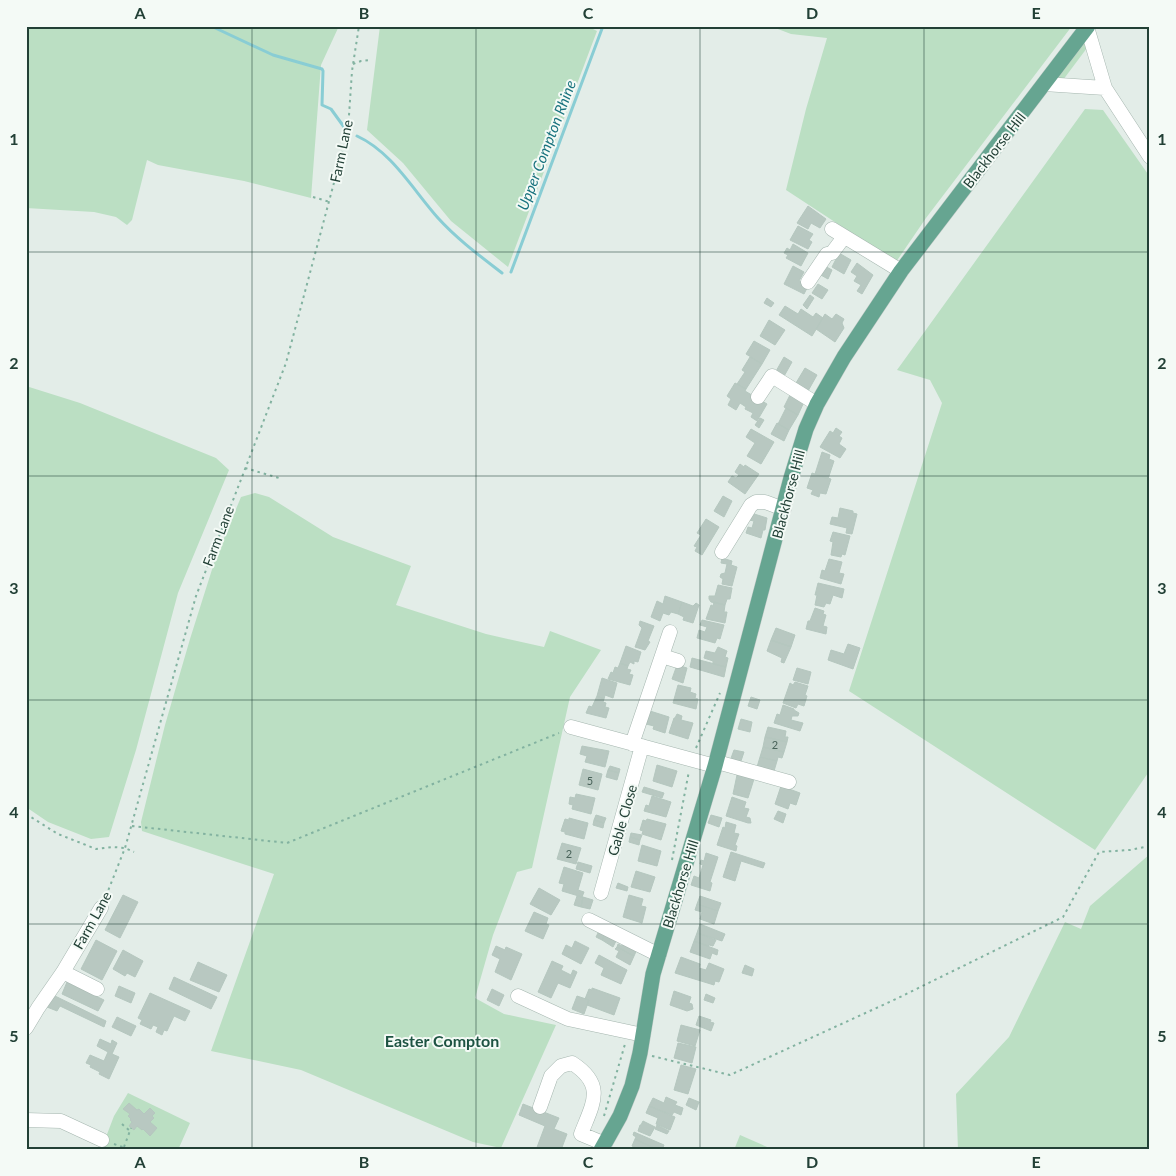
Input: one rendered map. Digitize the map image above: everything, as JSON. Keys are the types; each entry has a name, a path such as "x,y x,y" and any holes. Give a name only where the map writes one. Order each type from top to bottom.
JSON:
{"main road":[{"name":"Blackhorse Hill","path":"603,1147 620,1116 632,1086 640,1053 649,996 659,955 716,764 791,478 806,429 817,404 844,357 903,267 1088,27"}],"street":[{"path":"1088,27 1105,88 1150,156"},
{"path":"1044,84 1105,88"},
{"path":"808,282 827,254 835,250 838,233 903,267"},
{"path":"891,254 903,267"},
{"path":"758,396 772,376 817,404"},
{"path":"722,552 751,505 756,502 765,502 784,509"},
{"name":"Gable Close","path":"601,893 637,745 670,632"},
{"path":"662,656 678,661"},
{"path":"571,727 789,782"},
{"name":"Farm Lane","path":"26,1028 42,1009 101,908"},
{"path":"589,920 659,955"},
{"path":"64,972 97,989"},
{"path":"518,996 568,1019 643,1035"},
{"path":"540,1107 551,1076 561,1066 572,1063 584,1070 592,1080 594,1100 581,1134 603,1147"},
{"path":"26,1120 61,1122 104,1140"}],"path":[{"name":"Farm Lane","path":"101,908 132,826 196,596 286,363 348,130 353,64 359,26"},
{"path":"353,64 371,60"},
{"path":"313,197 330,202"},
{"path":"245,468 279,478"},
{"path":"132,826 287,843 571,727"},
{"path":"26,814 58,834 96,848 125,848 134,852"},
{"path":"640,1053 730,1075 896,999 1063,917 1099,852 1130,850 1150,846"},
{"path":"122,1124 130,1132"},
{"path":"124,1147 132,1128"},
{"path":"104,1140 131,1150"}],"green space":[{"path":"26,26 339,26 321,65 311,198 244,181 158,165 147,160 132,220 127,225 116,217 94,212 26,208"},
{"path":"380,26 587,26 597,31 508,267 451,221 403,163 367,130"},
{"path":"770,26 1072,26 926,218 896,262 786,190 806,109 827,38 791,34"},
{"path":"1084,40 1087,48 1063,80 1054,78"},
{"path":"1085,109 1103,110 1150,177 1150,770 1095,850 849,691 942,403 930,380 897,370"},
{"path":"26,386 80,403 216,458 229,470 178,593 136,750 109,837 91,839 48,822 26,807"},
{"path":"255,493 269,497 333,537 411,566 396,605 486,634 544,647 550,631 601,650 570,697 532,868 517,872 493,935 475,998 504,1014 556,1025 501,1148 473,1142 301,1070 211,1051 274,874 142,831 141,822 165,725 215,560 241,497"},
{"path":"1150,854 1150,1150 958,1150 956,1094 1009,1037 1065,922 1081,929 1090,906"},
{"path":"128,1093 190,1123 178,1150 101,1150 114,1116"},
{"path":"740,1135 774,1150 734,1150"}],"building":[{"path":"808,206 826,219 820,228 811,223 808,229 797,223"},
{"path":"798,226 813,234 809,240 812,242 808,249 790,240"},
{"path":"793,244 808,253 801,266 786,258 788,255 784,253 787,248 790,250"},
{"path":"839,253 851,260 844,274 832,267"},
{"path":"857,263 873,275 862,294 857,291 861,285 854,281 857,276 851,272"},
{"path":"823,265 832,270 828,279 819,274"},
{"path":"793,266 804,272 799,281 808,286 804,294 784,284"},
{"path":"818,284 828,290 822,299 812,293"},
{"path":"810,295 814,298 807,309 803,305"},
{"path":"767,298 774,303 771,307 764,303"},
{"path":"785,306 798,314 801,309 813,317 816,313 823,318 812,336 779,315"},
{"path":"825,314 832,319 836,314 844,319 842,323 844,328 835,342 816,329"},
{"path":"769,320 785,330 775,345 760,336"},
{"path":"754,341 770,350 762,364 746,354"},
{"path":"750,357 762,364 746,389 737,384 745,372 742,370"},
{"path":"784,357 792,362 783,378 775,373"},
{"path":"805,368 817,375 808,391 796,383"},
{"path":"735,383 767,404 757,421 751,417 753,413 745,409 746,407 740,403 736,410 728,405 731,399 727,396"},
{"path":"790,395 804,402 798,415 784,407"},
{"path":"786,408 798,415 789,430 778,424"},
{"path":"760,418 764,420 759,428 755,425"},
{"path":"777,423 789,430 784,441 771,434"},
{"path":"836,428 842,432 839,436 842,438 839,444 846,449 840,458 820,447 830,431 833,433"},
{"path":"751,429 774,442 761,464 747,456 755,443 746,437"},
{"path":"822,452 830,455 829,459 834,461 828,479 815,474"},
{"path":"740,464 759,474 745,494 728,482 732,476 736,478 739,475 735,472"},
{"path":"812,473 831,479 826,494 820,493 819,497 811,494 813,490 807,488"},
{"path":"723,496 732,501 724,517 714,511"},
{"path":"840,508 857,514 852,534 846,533 847,528 830,524 832,517 838,518"},
{"path":"751,513 767,518 765,530 763,530 761,538 746,533 748,527 752,528 754,521 749,520"},
{"path":"706,519 719,527 702,555 695,551 697,547 694,546 701,535 697,533"},
{"path":"833,532 850,536 845,555 842,554 841,557 831,555 833,542 830,541"},
{"path":"722,558 732,561 731,565 737,567 732,586 722,584 723,579 720,577 721,574 725,573 727,564 721,563"},
{"path":"829,559 842,562 839,573 844,574 841,584 820,578 822,570 825,571"},
{"path":"818,583 844,589 842,598 833,595 830,604 826,603 824,607 815,605"},
{"path":"718,585 732,588 730,599 727,599 725,605 711,602 709,599 709,596 715,596"},
{"path":"665,596 682,602 678,614 671,612 669,615 663,613 660,621 651,617 657,601 663,604"},
{"path":"682,602 693,606 696,603 699,605 693,623 683,620 684,617 678,614"},
{"path":"714,602 725,605 724,612 727,612 725,623 706,619"},
{"path":"815,608 824,611 823,614 826,615 823,626 827,627 826,634 806,629"},
{"path":"702,620 724,625 720,639 717,638 715,643 697,638 699,630 705,632 707,627 700,625"},
{"path":"640,621 654,626 648,641 650,642 645,650 635,647 642,628 639,625"},
{"path":"776,628 795,635 791,647 771,640"},
{"path":"771,640 791,647 784,663 781,662 782,658 767,651"},
{"path":"848,644 860,648 853,669 828,660 831,650 844,654"},
{"path":"626,646 641,652 638,662 634,661 634,664 630,662 628,666 620,663"},
{"path":"718,647 727,651 725,657 728,658 726,667 713,664 713,661 704,658 706,651 715,653"},
{"path":"692,658 726,667 724,677 690,667"},
{"path":"620,663 628,666 627,669 631,670 629,674 633,675 630,685 608,679 611,672 613,673 615,667 618,668"},
{"path":"677,665 687,668 683,683 672,679"},
{"path":"797,668 811,672 808,684 793,680"},
{"path":"602,678 617,683 613,698 605,695 604,699 597,696"},
{"path":"795,682 808,686 804,706 798,704 796,708 783,703 790,683 793,685"},
{"path":"678,685 691,688 690,692 696,694 695,698 698,699 696,709 673,703"},
{"path":"597,696 604,699 605,707 609,708 606,718 586,713 589,706 592,707"},
{"path":"751,697 760,700 757,709 748,706"},
{"path":"783,705 799,713 798,716 792,716 791,720 803,723 800,731 774,723 777,714 780,715"},
{"path":"650,711 669,717 665,733 653,729 654,726 646,724"},
{"path":"677,714 682,716 681,720 693,723 688,739 669,733"},
{"path":"741,719 752,722 750,732 738,729"},
{"path":"768,727 786,731 785,737 788,737 787,742 765,737"},
{"path":"765,737 787,742 784,752 763,747"},
{"path":"582,746 609,751 605,767 585,762 587,756 580,754"},
{"path":"763,747 784,752 782,758 778,757 777,761 760,757"},
{"path":"734,750 744,752 740,764 730,761"},
{"path":"760,757 777,761 774,771 757,767"},
{"path":"657,765 677,771 672,787 653,781"},
{"path":"610,766 620,769 619,773 608,770"},
{"path":"583,769 602,774 598,790 579,785"},
{"path":"608,770 619,773 617,780 606,777"},
{"path":"740,773 754,779 748,798 733,794 737,775"},
{"path":"781,786 800,793 796,805 790,803 788,809 775,804"},
{"path":"644,787 664,793 662,798 642,792"},
{"path":"576,794 595,798 591,814 572,809 573,805 569,804 570,797 575,798"},
{"path":"652,796 671,802 666,817 644,811 646,805 649,806"},
{"path":"732,797 746,802 744,808 749,809 746,817 750,818 751,823 726,816"},
{"path":"778,811 786,814 783,823 774,819"},
{"path":"596,815 606,818 604,823 594,820"},
{"path":"711,815 722,818 719,827 708,823"},
{"path":"569,818 588,823 584,839 565,834 565,832 561,831 565,819 569,820"},
{"path":"647,819 666,824 661,840 642,834 643,831 640,830 643,820 646,821"},
{"path":"594,820 604,823 603,828 593,825"},
{"path":"726,822 736,825 734,833 739,834 735,845 737,846 736,851 717,845"},
{"path":"631,833 642,835 640,840 630,837"},
{"path":"630,837 640,840 639,845 629,842"},
{"path":"562,843 581,848 576,864 557,859"},
{"path":"642,845 661,851 657,866 638,861"},
{"path":"731,852 765,863 763,868 741,861 735,881 723,877"},
{"path":"706,853 718,857 710,882 712,883 710,891 691,885 694,876 699,878 703,865 700,864 701,860 704,861"},
{"path":"578,862 592,866 590,873 576,869"},
{"path":"564,867 583,873 578,890 584,892 582,897 562,891 564,884 559,883"},
{"path":"636,871 655,877 650,892 631,887"},
{"path":"618,883 628,887 627,891 616,888"},
{"path":"539,888 560,900 551,915 530,904"},
{"path":"123,895 138,902 120,938 105,930"},
{"path":"629,895 643,899 641,906 646,907 642,923 623,917"},
{"path":"577,896 583,897 581,907 574,905"},
{"path":"700,896 721,903 718,911 697,904"},
{"path":"583,897 593,900 590,909 581,907"},
{"path":"697,904 718,911 714,924 700,919 702,912 695,910"},
{"path":"534,912 548,918 546,924 549,925 543,939 525,931"},
{"path":"700,924 725,934 722,941 697,933"},
{"path":"600,929 606,932 602,940 596,937"},
{"path":"606,932 617,939 613,947 602,940"},
{"path":"697,933 716,940 713,946 694,941"},
{"path":"96,940 117,951 102,980 81,969"},
{"path":"575,941 589,948 581,964 562,954 566,945 572,948"},
{"path":"625,941 638,947 634,956 617,947 618,944 622,946"},
{"path":"694,941 718,950 717,955 712,953 710,959 690,952"},
{"path":"496,946 505,950 506,947 522,954 511,980 495,972 500,959 492,955"},
{"path":"617,947 634,956 630,965 616,957 619,951 615,949"},
{"path":"123,950 143,961 135,977 127,973 125,976 113,969"},
{"path":"599,955 627,970 621,984 601,975 604,968 595,963"},
{"path":"681,957 700,964 699,968 706,970 709,963 724,969 719,982 715,981 714,985 675,973"},
{"path":"552,961 563,966 561,970 571,975 573,970 577,972 570,988 558,983 551,998 538,992"},
{"path":"198,962 227,975 219,992 190,980"},
{"path":"745,965 754,969 752,976 742,973"},
{"path":"174,977 217,997 211,1009 169,989"},
{"path":"67,982 104,1000 98,1011 62,994"},
{"path":"119,986 135,993 131,1003 115,996"},
{"path":"592,988 620,998 614,1015 587,1005 589,1000 585,999 589,989 592,990"},
{"path":"492,989 504,995 499,1006 487,1000"},
{"path":"674,991 691,997 689,1003 692,1004 693,1009 687,1011 670,1005"},
{"path":"150,993 190,1011 185,1021 174,1016 167,1031 164,1030 162,1035 156,1032 158,1027 153,1025 151,1029 140,1024 142,1020 138,1018"},
{"path":"706,994 715,998 713,1003 704,1000"},
{"path":"53,995 106,1021 104,1027 60,1006 57,1011 47,1007"},
{"path":"577,996 589,1000 584,1014 572,1009"},
{"path":"699,1016 714,1023 711,1031 696,1025"},
{"path":"117,1017 136,1026 131,1036 112,1027"},
{"path":"681,1025 700,1030 695,1046 677,1041"},
{"path":"100,1039 111,1044 112,1040 117,1043 112,1054 119,1057 109,1079 99,1074 100,1072 86,1063 90,1055 104,1061 108,1052 97,1046"},
{"path":"678,1043 696,1047 692,1063 674,1058"},
{"path":"681,1065 696,1069 688,1094 674,1090"},
{"path":"666,1097 677,1102 675,1105 683,1108 681,1115 674,1112 672,1115 649,1106 653,1098 664,1103"},
{"path":"689,1098 699,1102 696,1110 686,1105"},
{"path":"129,1103 144,1114 150,1108 155,1113 152,1116 154,1118 150,1122 157,1128 150,1136 137,1126 134,1130 129,1126 132,1122 128,1116 130,1114 123,1109"},
{"path":"523,1104 559,1118 554,1129 567,1134 561,1150 536,1150 545,1126 519,1115"},
{"path":"649,1106 675,1117 670,1130 656,1124 658,1118 646,1113"},
{"path":"643,1121 655,1127 650,1136 638,1131"},
{"path":"657,1125 669,1131 667,1134 655,1129"},
{"path":"634,1132 664,1145 662,1150 658,1150 635,1139"},
{"path":"635,1139 654,1148 653,1150 641,1150 632,1146"}],"waterway":[{"path":"211,26 273,55 322,69 322,105 331,109 344,127"},
{"name":"Upper Compton Rhine","path":"511,272 603,26"},
{"path":"357,136 370,143 401,172 445,226 502,273"}],"district":[{"name":"Easter Compton","path":"442,1040"}]}
